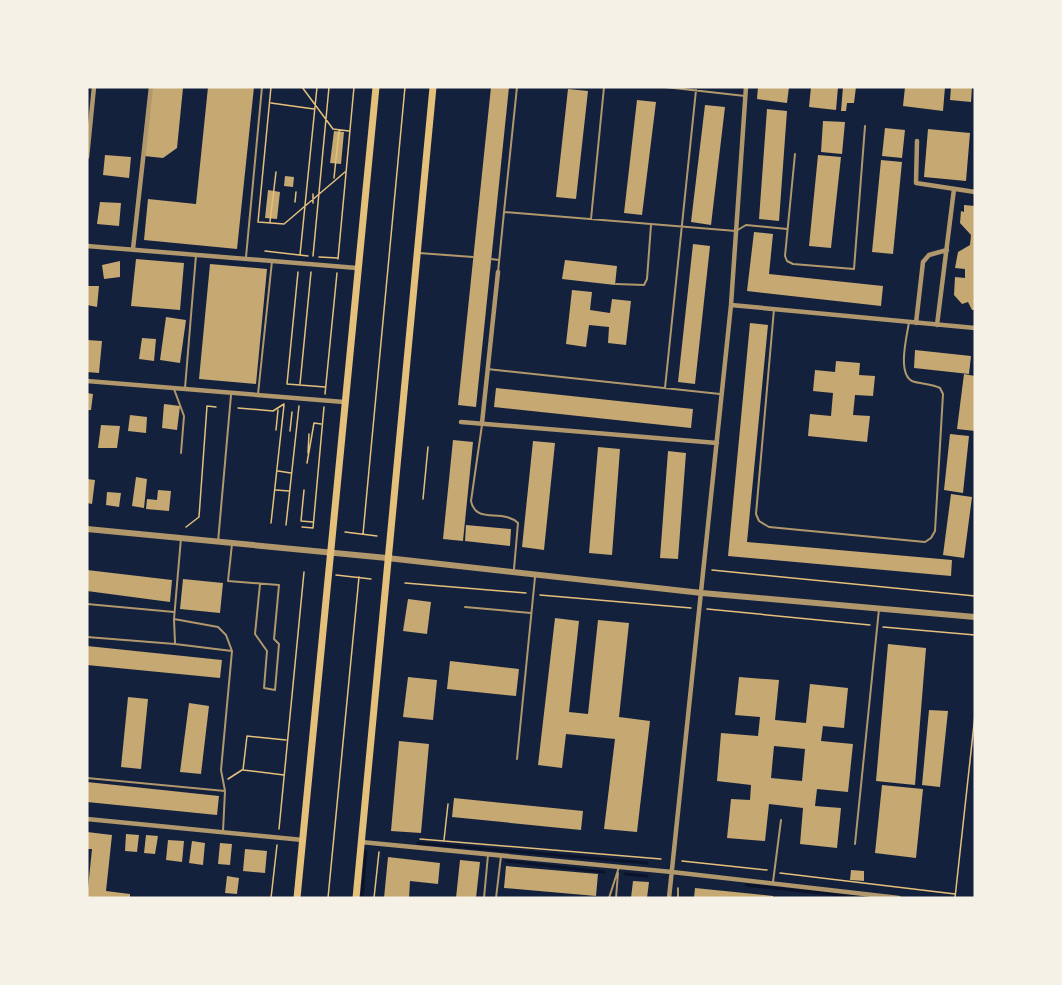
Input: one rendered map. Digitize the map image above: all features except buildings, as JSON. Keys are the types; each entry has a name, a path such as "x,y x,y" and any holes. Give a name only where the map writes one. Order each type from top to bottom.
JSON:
{"main road":[{"path":"297,898 376,87"},
{"path":"356,898 432,87"}],"street":[{"path":"87,157 94,87"},
{"path":"133,249 151,87"},
{"path":"669,898 731,305 746,87"},
{"path":"918,141 916,183 975,192"},
{"path":"937,325 954,189"},
{"path":"87,246 357,268"},
{"path":"916,322 923,262 929,255 947,250"},
{"path":"482,423 498,272"},
{"path":"731,305 975,328"},
{"path":"87,381 344,402"},
{"path":"461,422 717,443"},
{"path":"87,529 387,558 702,593 975,617"},
{"path":"87,819 303,840"},
{"path":"361,842 672,872 899,898"}],"lane":[{"path":"246,258 262,87"},
{"path":"498,272 517,87"},
{"path":"591,219 604,87"},
{"path":"665,87 746,96"},
{"path":"665,388 696,90"},
{"path":"795,154 784,256 793,264 854,269 865,126"},
{"path":"504,212 736,231 746,225 788,229"},
{"path":"616,284 644,285 647,279 651,225"},
{"path":"417,252 473,257"},
{"path":"185,388 196,255"},
{"path":"491,259 499,260"},
{"path":"258,394 272,261"},
{"path":"774,309 756,514 759,521 769,527 925,542 935,531 943,394 940,388 912,380 906,374 903,358 909,322"},
{"path":"487,369 722,394"},
{"path":"174,387 184,416 181,453"},
{"path":"218,542 231,392"},
{"path":"482,423 471,501 473,509 478,513 505,516 518,523 513,572"},
{"path":"175,644 174,612 181,538"},
{"path":"232,543 228,581 279,585 274,639 279,644 275,690 264,688 267,651 255,634 260,584"},
{"path":"517,759 535,574"},
{"path":"87,604 174,612"},
{"path":"465,608 531,613"},
{"path":"855,844 879,609"},
{"path":"174,619 218,627 226,634 232,651 221,770 225,791 223,834"},
{"path":"87,637 232,651"},
{"path":"87,778 225,791"},
{"path":"773,884 781,820"},
{"path":"484,898 488,855"},
{"path":"496,898 501,856"},
{"path":"609,898 619,867"},
{"path":"616,898 619,867"}],"path":[{"path":"271,87 258,222 284,224 346,171"},
{"path":"302,87 333,129 350,131"},
{"path":"300,255 317,87"},
{"path":"313,256 329,87"},
{"path":"302,527 313,528 354,87"},
{"path":"363,534 405,87"},
{"path":"270,103 327,110"},
{"path":"334,178 339,130"},
{"path":"270,223 276,172"},
{"path":"295,202 296,192"},
{"path":"313,194 313,203"},
{"path":"265,250 338,258"},
{"path":"298,270 286,384 326,388"},
{"path":"300,385 311,272"},
{"path":"238,408 273,411 284,404 271,523"},
{"path":"286,525 299,405"},
{"path":"186,527 199,515 207,406 216,407"},
{"path":"276,430 278,410"},
{"path":"290,431 292,412"},
{"path":"309,435 307,463 314,423 322,424"},
{"path":"423,499 428,447"},
{"path":"277,471 292,473"},
{"path":"275,490 290,491"},
{"path":"304,490 301,520 313,522"},
{"path":"199,515 205,516"},
{"path":"345,532 377,536"},
{"path":"705,569 975,596"},
{"path":"271,898 304,572"},
{"path":"336,575 371,579"},
{"path":"328,898 359,577"},
{"path":"405,583 700,608 975,635"},
{"path":"955,898 975,715"},
{"path":"243,770 247,736 287,741"},
{"path":"223,782 243,770 284,775"},
{"path":"444,841 448,804"},
{"path":"416,848 420,839 661,859"},
{"path":"374,898 379,852"},
{"path":"678,898 680,861 955,894"}],"waterway":[{"path":"418,843 647,863"},
{"path":"362,898 366,851"},
{"path":"506,861 604,872"},
{"path":"625,874 647,876"},
{"path":"746,885 869,898"}]}
